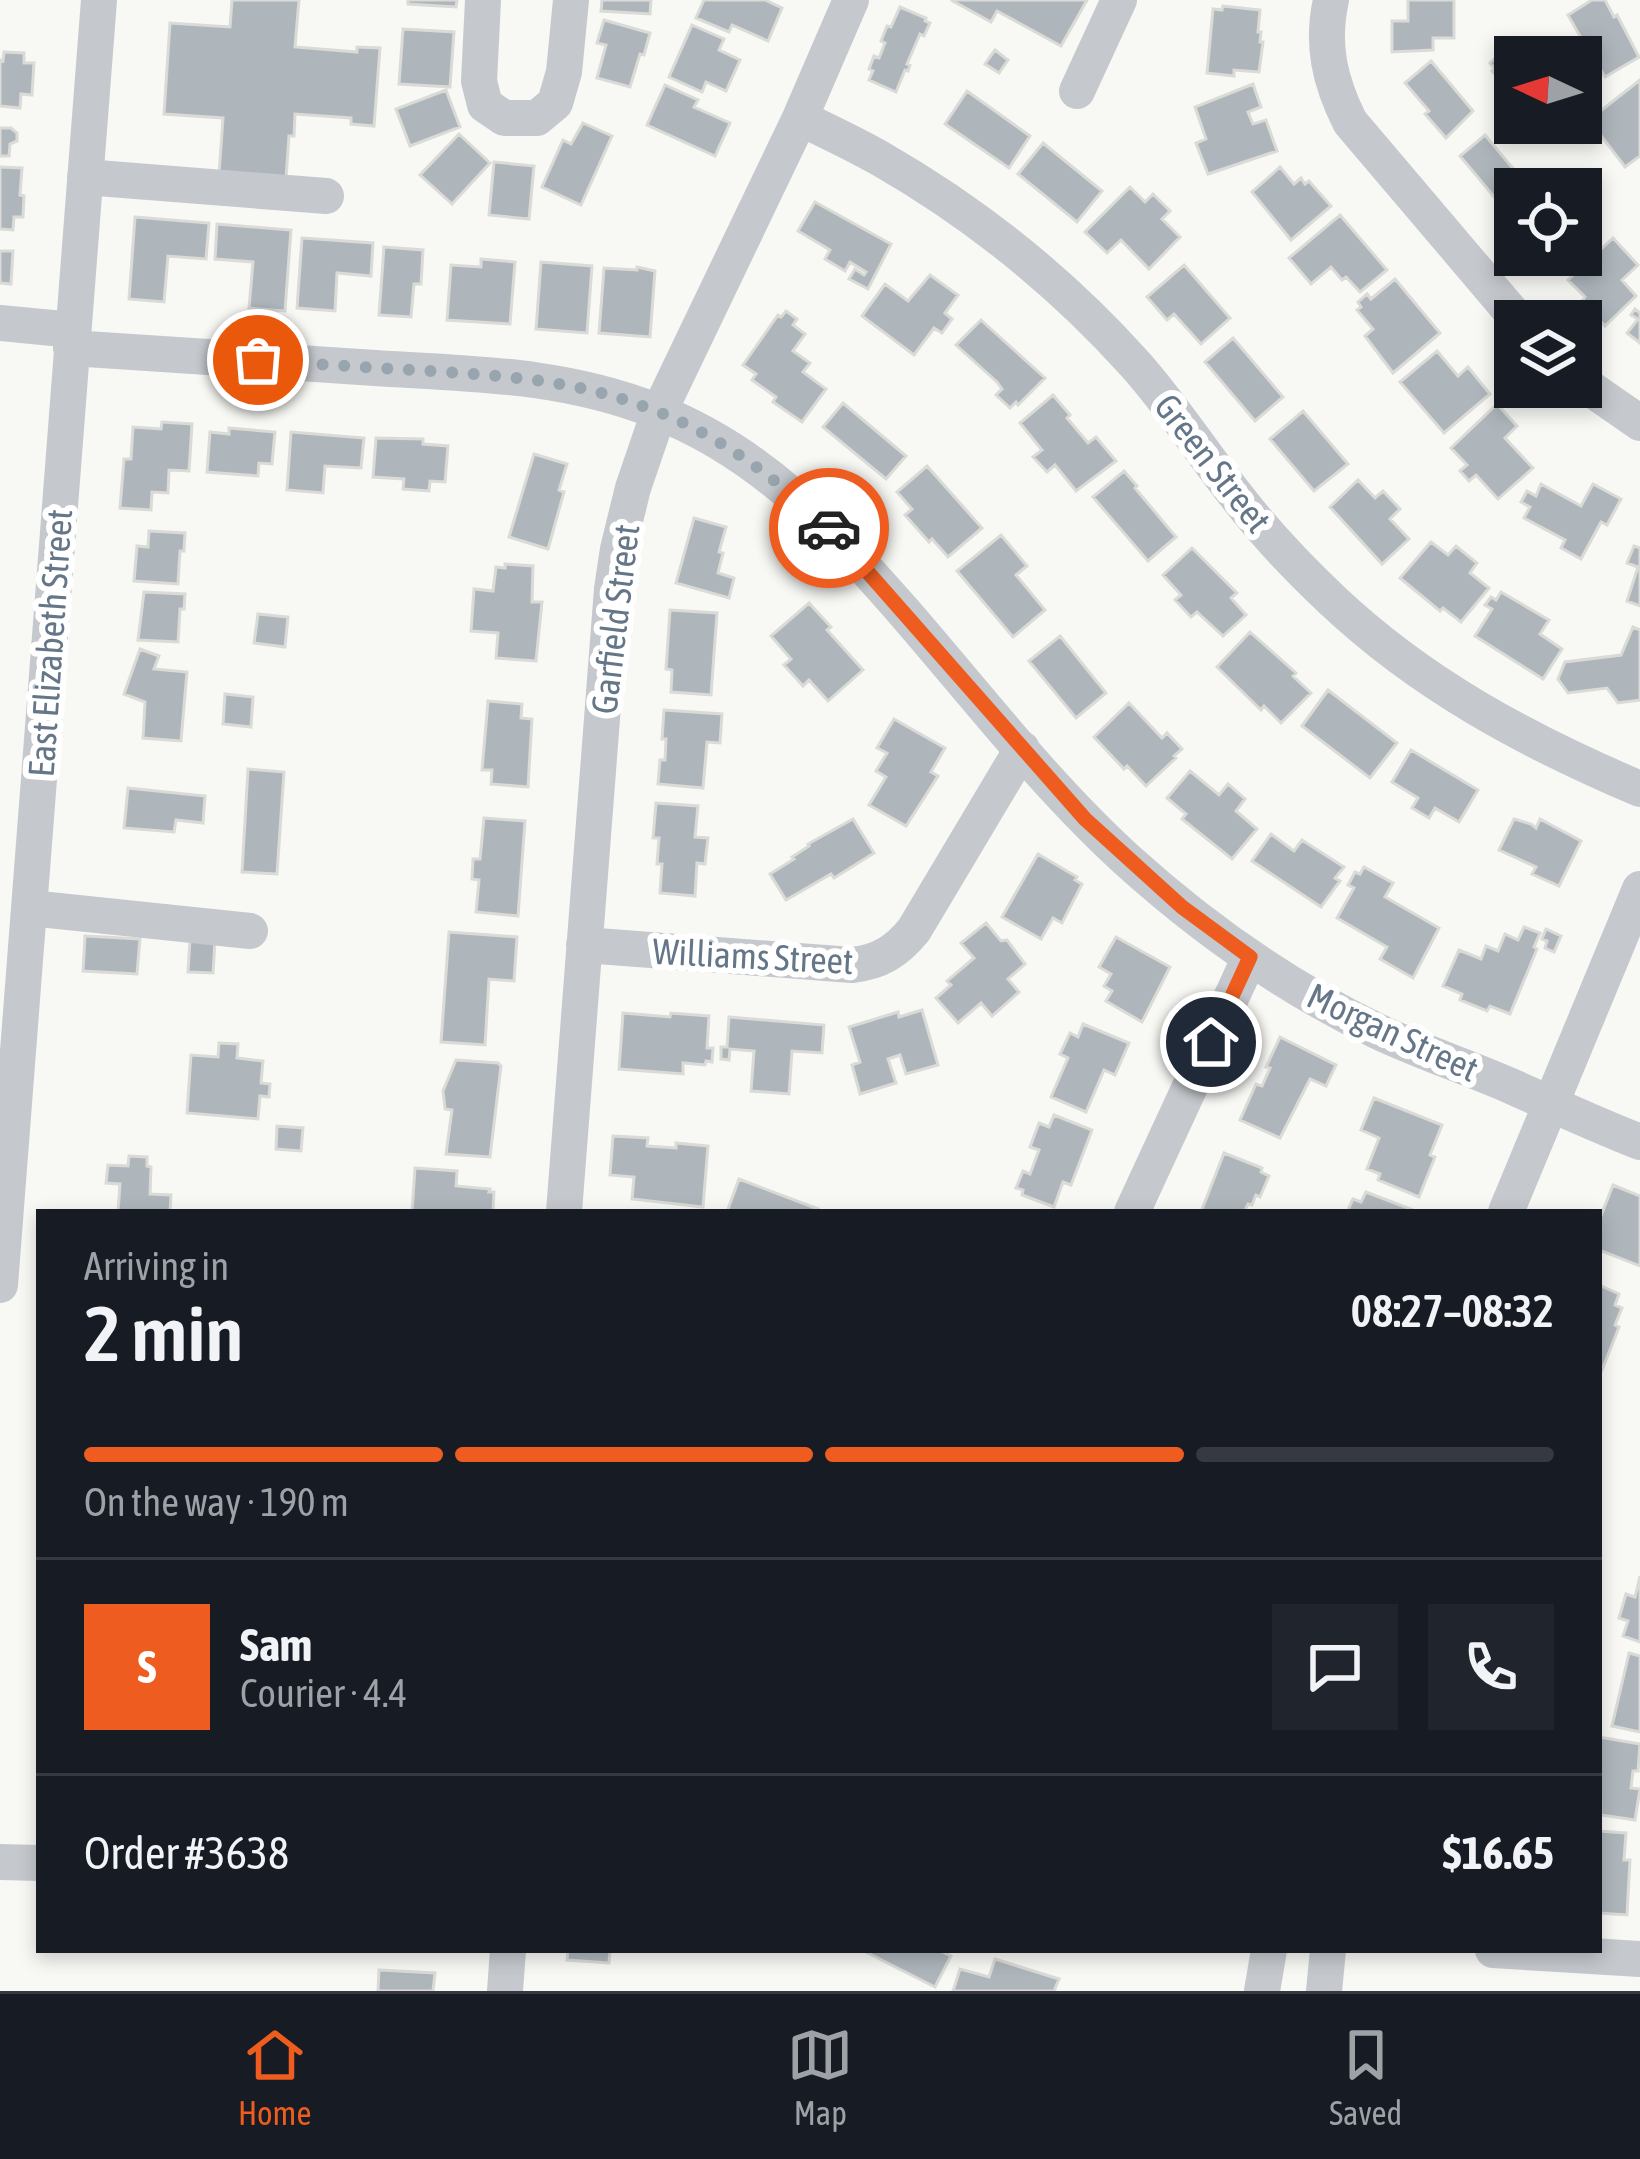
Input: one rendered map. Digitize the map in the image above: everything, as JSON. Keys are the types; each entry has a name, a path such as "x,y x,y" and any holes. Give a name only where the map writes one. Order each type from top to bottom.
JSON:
{"street":[{"name":"East Elizabeth Street","path":"0,1286 99,0"},
{"path":"483,0 479,81 484,105 504,118 537,118 555,103 564,72 572,0"},
{"name":"Garfield Street","path":"564,1209 618,549 659,412 800,118 851,0"},
{"path":"1077,91 1119,0"},
{"path":"1331,0 1328,66 1350,122 1501,300"},
{"name":"Green Street","path":"800,118 922,184 1035,266 1135,363 1234,494 1286,554 1365,630 1494,720 1640,789"},
{"path":"85,177 326,196"},
{"name":"Morgan Street","path":"0,323 72,339 539,378 659,412 707,435 753,463 836,534 1085,819 1182,907 1250,957 1372,1028 1640,1142"},
{"path":"1602,397 1640,424"},
{"name":"Williams Street","path":"584,946 852,965 886,957 914,930 1022,749"},
{"path":"1507,1209 1640,889"},
{"path":"30,908 250,931"},
{"path":"1133,1209 1250,957"},
{"path":"0,1862 36,1863"},
{"path":"505,1991 508,1953"},
{"path":"1262,1991 1268,1953"},
{"path":"1324,1991 1328,1953"},
{"path":"1542,1953 1640,1959"}],"building":[{"path":"232,0 299,0 295,47 357,52 357,47 380,48 374,126 351,124 351,118 295,114 286,179 219,174 223,118 164,114 170,23 230,27"},
{"path":"408,0 457,0 456,7 408,4"},
{"path":"602,0 651,0 650,14 601,11"},
{"path":"704,0 765,0 782,8 768,41 732,25 729,32 696,18"},
{"path":"951,0 1087,0 1061,46 997,11 991,22"},
{"path":"1408,0 1454,0 1454,38 1433,38 1433,50 1392,52 1392,21 1408,21"},
{"path":"1592,0 1605,0 1639,57 1605,77 1602,36 1580,36 1568,15"},
{"path":"900,7 930,23 924,36 920,34 896,92 869,80 873,71 869,69 874,56 879,58 887,26 891,27"},
{"path":"1213,9 1260,10 1259,72 1207,73"},
{"path":"604,20 650,33 630,87 597,78 606,45 597,43"},
{"path":"692,25 724,39 719,50 740,60 726,91 706,82 702,92 669,77"},
{"path":"403,29 454,32 450,87 399,84"},
{"path":"995,50 1008,60 999,73 985,64"},
{"path":"4,52 24,53 24,63 34,63 32,95 21,94 20,108 0,106"},
{"path":"1431,61 1473,111 1446,138 1405,83"},
{"path":"1640,80 1640,156 1625,167 1602,137 1602,110"},
{"path":"1253,84 1261,107 1248,112 1253,124 1266,120 1277,151 1208,174 1196,143 1206,139 1195,107"},
{"path":"665,85 698,100 694,107 730,123 715,156 647,125"},
{"path":"446,90 460,127 410,146 396,109"},
{"path":"967,91 1030,136 1009,168 945,124"},
{"path":"583,123 612,136 581,205 542,187 563,140 571,144"},
{"path":"0,128 17,133 9,156 0,156"},
{"path":"459,134 490,163 452,204 420,175"},
{"path":"1485,135 1513,168 1494,168 1494,197 1460,156"},
{"path":"1043,143 1102,191 1077,222 1018,174"},
{"path":"494,162 534,166 529,219 489,215"},
{"path":"0,167 22,168 23,217 14,217 13,230 0,229"},
{"path":"1280,167 1294,184 1301,178 1305,184 1309,181 1331,206 1291,240 1252,192"},
{"path":"1130,187 1145,202 1153,194 1170,211 1162,219 1180,237 1149,269 1121,240 1107,253 1085,232"},
{"path":"815,202 891,244 868,289 849,279 855,269 866,272 850,262 845,271 825,259 830,250 798,231"},
{"path":"1340,215 1387,270 1360,292 1331,267 1311,284 1289,258"},
{"path":"135,217 209,223 206,259 168,256 164,302 129,299"},
{"path":"217,224 291,230 285,311 249,308 253,262 215,259"},
{"path":"302,238 373,243 371,276 337,273 335,311 297,308"},
{"path":"1613,238 1638,265 1622,280 1636,296 1605,326 1602,300 1583,300 1568,280 1602,276 1602,248"},
{"path":"384,247 423,250 421,284 414,284 411,317 379,315"},
{"path":"0,251 13,251 11,284 0,283"},
{"path":"481,259 515,262 510,324 447,320 451,265 481,267"},
{"path":"541,262 592,266 587,333 536,329"},
{"path":"1184,265 1230,318 1201,344 1174,314 1167,320 1147,297"},
{"path":"604,268 655,271 650,337 599,333"},
{"path":"930,275 958,295 945,313 952,319 942,333 934,328 914,355 862,316 885,284 908,301"},
{"path":"1395,279 1440,333 1393,373 1365,336 1373,329 1357,310 1367,294 1371,299"},
{"path":"1635,309 1640,313 1640,343 1627,333 1638,319 1631,315"},
{"path":"786,311 805,334 793,351 810,363 803,372 826,389 802,422 773,402 776,397 752,380 756,374 743,365 778,315"},
{"path":"981,320 1045,378 1018,405 1010,408 996,395 1002,389 997,382 956,345"},
{"path":"1233,338 1283,397 1255,421 1205,362"},
{"path":"1437,351 1458,376 1468,367 1490,394 1444,433 1400,382"},
{"path":"1053,395 1088,443 1096,437 1116,461 1076,491 1055,465 1047,472 1033,457 1042,450 1020,423"},
{"path":"843,403 906,456 886,479 823,427"},
{"path":"1494,407 1501,408 1517,426 1505,438 1533,468 1498,499 1476,475 1469,481 1460,471 1467,465 1451,448"},
{"path":"1303,411 1348,464 1314,491 1270,439"},
{"path":"162,422 192,424 189,471 169,470 168,493 152,492 151,510 120,508 124,459 131,459 133,427 161,429"},
{"path":"229,428 275,432 272,464 259,463 258,476 207,472 210,432 229,434"},
{"path":"291,432 364,438 361,468 325,466 323,493 287,490"},
{"path":"376,438 423,439 423,444 448,446 445,482 430,481 429,491 403,489 404,479 373,477"},
{"path":"534,454 567,464 548,549 509,537"},
{"path":"927,466 982,528 948,557 905,515 912,509 897,492"},
{"path":"1124,471 1176,537 1148,561 1093,497"},
{"path":"1358,480 1375,498 1383,491 1400,509 1390,519 1409,539 1382,564 1330,507"},
{"path":"1541,484 1581,506 1593,484 1621,499 1607,525 1601,522 1581,559 1561,548 1565,540 1524,518 1530,507 1521,502 1527,491 1536,496"},
{"path":"694,518 726,527 718,573 734,578 729,598 676,583"},
{"path":"149,531 185,533 178,584 134,581 137,546 148,547"},
{"path":"1001,535 1027,566 1016,575 1045,610 1013,637 957,571"},
{"path":"1431,542 1448,555 1456,546 1477,563 1470,573 1489,588 1461,622 1400,578"},
{"path":"1634,546 1640,548 1640,606 1627,601 1638,567 1627,563"},
{"path":"1192,548 1237,593 1231,598 1246,615 1223,636 1197,612 1191,617 1175,600 1181,595 1163,575"},
{"path":"505,564 533,566 532,602 542,602 536,661 496,658 498,633 471,631 474,589 493,591 496,567 505,568"},
{"path":"144,592 185,594 178,642 138,640"},
{"path":"1501,592 1549,620 1540,634 1562,649 1543,679 1475,636 1492,609 1485,605"},
{"path":"809,603 863,670 828,701 809,680 803,686 784,665 791,659 771,636"},
{"path":"670,610 717,613 711,695 671,692 672,670 666,669"},
{"path":"258,614 288,617 285,647 254,643"},
{"path":"1633,627 1640,630 1640,700 1618,703 1607,688 1568,693 1558,679 1565,662 1621,655"},
{"path":"1250,632 1311,693 1281,723 1217,667"},
{"path":"1060,636 1106,693 1076,718 1029,661"},
{"path":"140,649 159,656 154,669 187,672 181,741 143,738 145,702 124,694"},
{"path":"1328,690 1397,743 1370,778 1302,726"},
{"path":"225,694 253,697 251,727 223,724"},
{"path":"488,701 522,704 521,718 532,719 528,787 491,784 492,770 482,770"},
{"path":"1129,703 1162,738 1167,733 1182,749 1146,786 1094,737"},
{"path":"664,710 722,714 720,743 707,742 703,788 658,784 660,760 665,760"},
{"path":"894,719 945,748 931,772 938,776 906,826 869,805 886,777 876,771 887,753 877,748"},
{"path":"1411,750 1478,790 1459,822 1435,808 1429,818 1412,808 1418,798 1392,782"},
{"path":"248,769 284,772 277,874 242,872"},
{"path":"1190,771 1219,795 1228,784 1245,799 1236,811 1257,829 1232,859 1182,819 1186,814 1167,798"},
{"path":"128,788 205,796 203,823 176,820 174,832 124,828"},
{"path":"656,803 698,806 695,837 708,838 705,864 697,863 695,896 660,893 659,838 653,838"},
{"path":"484,818 525,821 518,916 476,912 479,880 472,879 473,859 480,859"},
{"path":"853,819 874,853 786,900 770,874 808,844"},
{"path":"1514,819 1536,828 1540,819 1581,841 1559,886 1532,874 1536,867 1499,850"},
{"path":"1271,834 1294,851 1302,840 1344,867 1321,907 1252,861"},
{"path":"1038,854 1082,884 1062,923 1053,918 1041,939 1002,917"},
{"path":"1364,867 1393,883 1385,897 1439,928 1413,978 1380,959 1387,947 1337,918 1354,888 1348,885"},
{"path":"986,923 1025,964 1008,979 1019,992 992,1016 981,1003 958,1023 936,998 951,985 947,981 974,958 961,943"},
{"path":"1524,927 1540,933 1510,1014 1460,1000 1462,994 1443,986 1459,950 1481,959 1486,946 1498,951 1505,934 1518,940"},
{"path":"1546,929 1561,936 1554,952 1545,948"},
{"path":"449,932 517,937 514,981 489,979 485,1045 441,1042"},
{"path":"85,936 140,939 137,974 83,971"},
{"path":"1116,937 1170,967 1142,1022 1106,1001 1112,991 1104,986 1111,974 1099,967"},
{"path":"190,939 215,941 213,973 188,972"},
{"path":"922,1010 938,1065 906,1074 900,1055 888,1059 896,1083 860,1094 852,1065 860,1062 849,1027"},
{"path":"623,1013 709,1016 707,1048 713,1048 712,1062 683,1063 683,1074 619,1069"},
{"path":"729,1017 824,1025 822,1053 792,1051 789,1094 751,1091 754,1051 730,1049 729,1060 721,1059 721,1047 727,1047"},
{"path":"1083,1024 1129,1043 1115,1075 1104,1070 1086,1112 1051,1097 1068,1058 1060,1054 1070,1033 1078,1037"},
{"path":"1280,1037 1336,1065 1326,1086 1310,1079 1280,1138 1240,1120 1256,1084 1262,1086"},
{"path":"219,1043 238,1044 237,1058 263,1061 261,1083 270,1084 269,1097 260,1096 258,1119 187,1113 191,1055 218,1057"},
{"path":"456,1060 501,1066 490,1157 446,1154 452,1110 445,1109 443,1091"},
{"path":"1374,1098 1442,1125 1419,1197 1378,1180 1380,1174 1367,1169 1379,1138 1361,1130"},
{"path":"1054,1115 1092,1130 1071,1185 1063,1182 1054,1207 1016,1188 1023,1171 1030,1174 1039,1150 1030,1147 1039,1123 1049,1127"},
{"path":"277,1126 303,1128 301,1151 276,1149"},
{"path":"613,1136 648,1138 647,1146 708,1146 703,1207 632,1199 634,1177 610,1175"},
{"path":"1224,1153 1262,1168 1269,1176 1260,1197 1256,1195 1246,1209 1202,1209"},
{"path":"129,1156 147,1157 150,1194 171,1195 170,1209 118,1209 120,1184 106,1183 108,1165 128,1166"},
{"path":"415,1168 457,1171 456,1186 494,1192 493,1209 412,1209"},
{"path":"739,1179 818,1209 728,1209"},
{"path":"1613,1185 1640,1196 1640,1266 1602,1251 1602,1213"},
{"path":"1366,1192 1410,1209 1348,1209 1353,1199 1361,1202"},
{"path":"1602,1286 1619,1294 1615,1305 1622,1308 1615,1325 1619,1327 1602,1370"},
{"path":"1640,1576 1640,1642 1623,1636 1628,1621 1619,1618 1626,1594 1635,1597"},
{"path":"1629,1653 1640,1656 1640,1732 1612,1726"},
{"path":"1602,1738 1640,1744 1631,1788 1640,1789 1635,1820 1602,1815"},
{"path":"1602,1831 1626,1833 1624,1860 1630,1860 1627,1915 1602,1913"},
{"path":"568,1953 610,1953 609,1963 567,1960"},
{"path":"868,1953 951,1956 935,1987"},
{"path":"995,1959 1059,1979 1054,1991 953,1991 960,1969 989,1977"},
{"path":"379,1970 435,1973 433,1991 378,1991"}],"way so far":[{"path":"258,360 539,378 617,397 707,435 753,463 829,528"}],"route":[{"path":"829,528 1085,819 1182,907 1250,957 1211,1042"}]}
